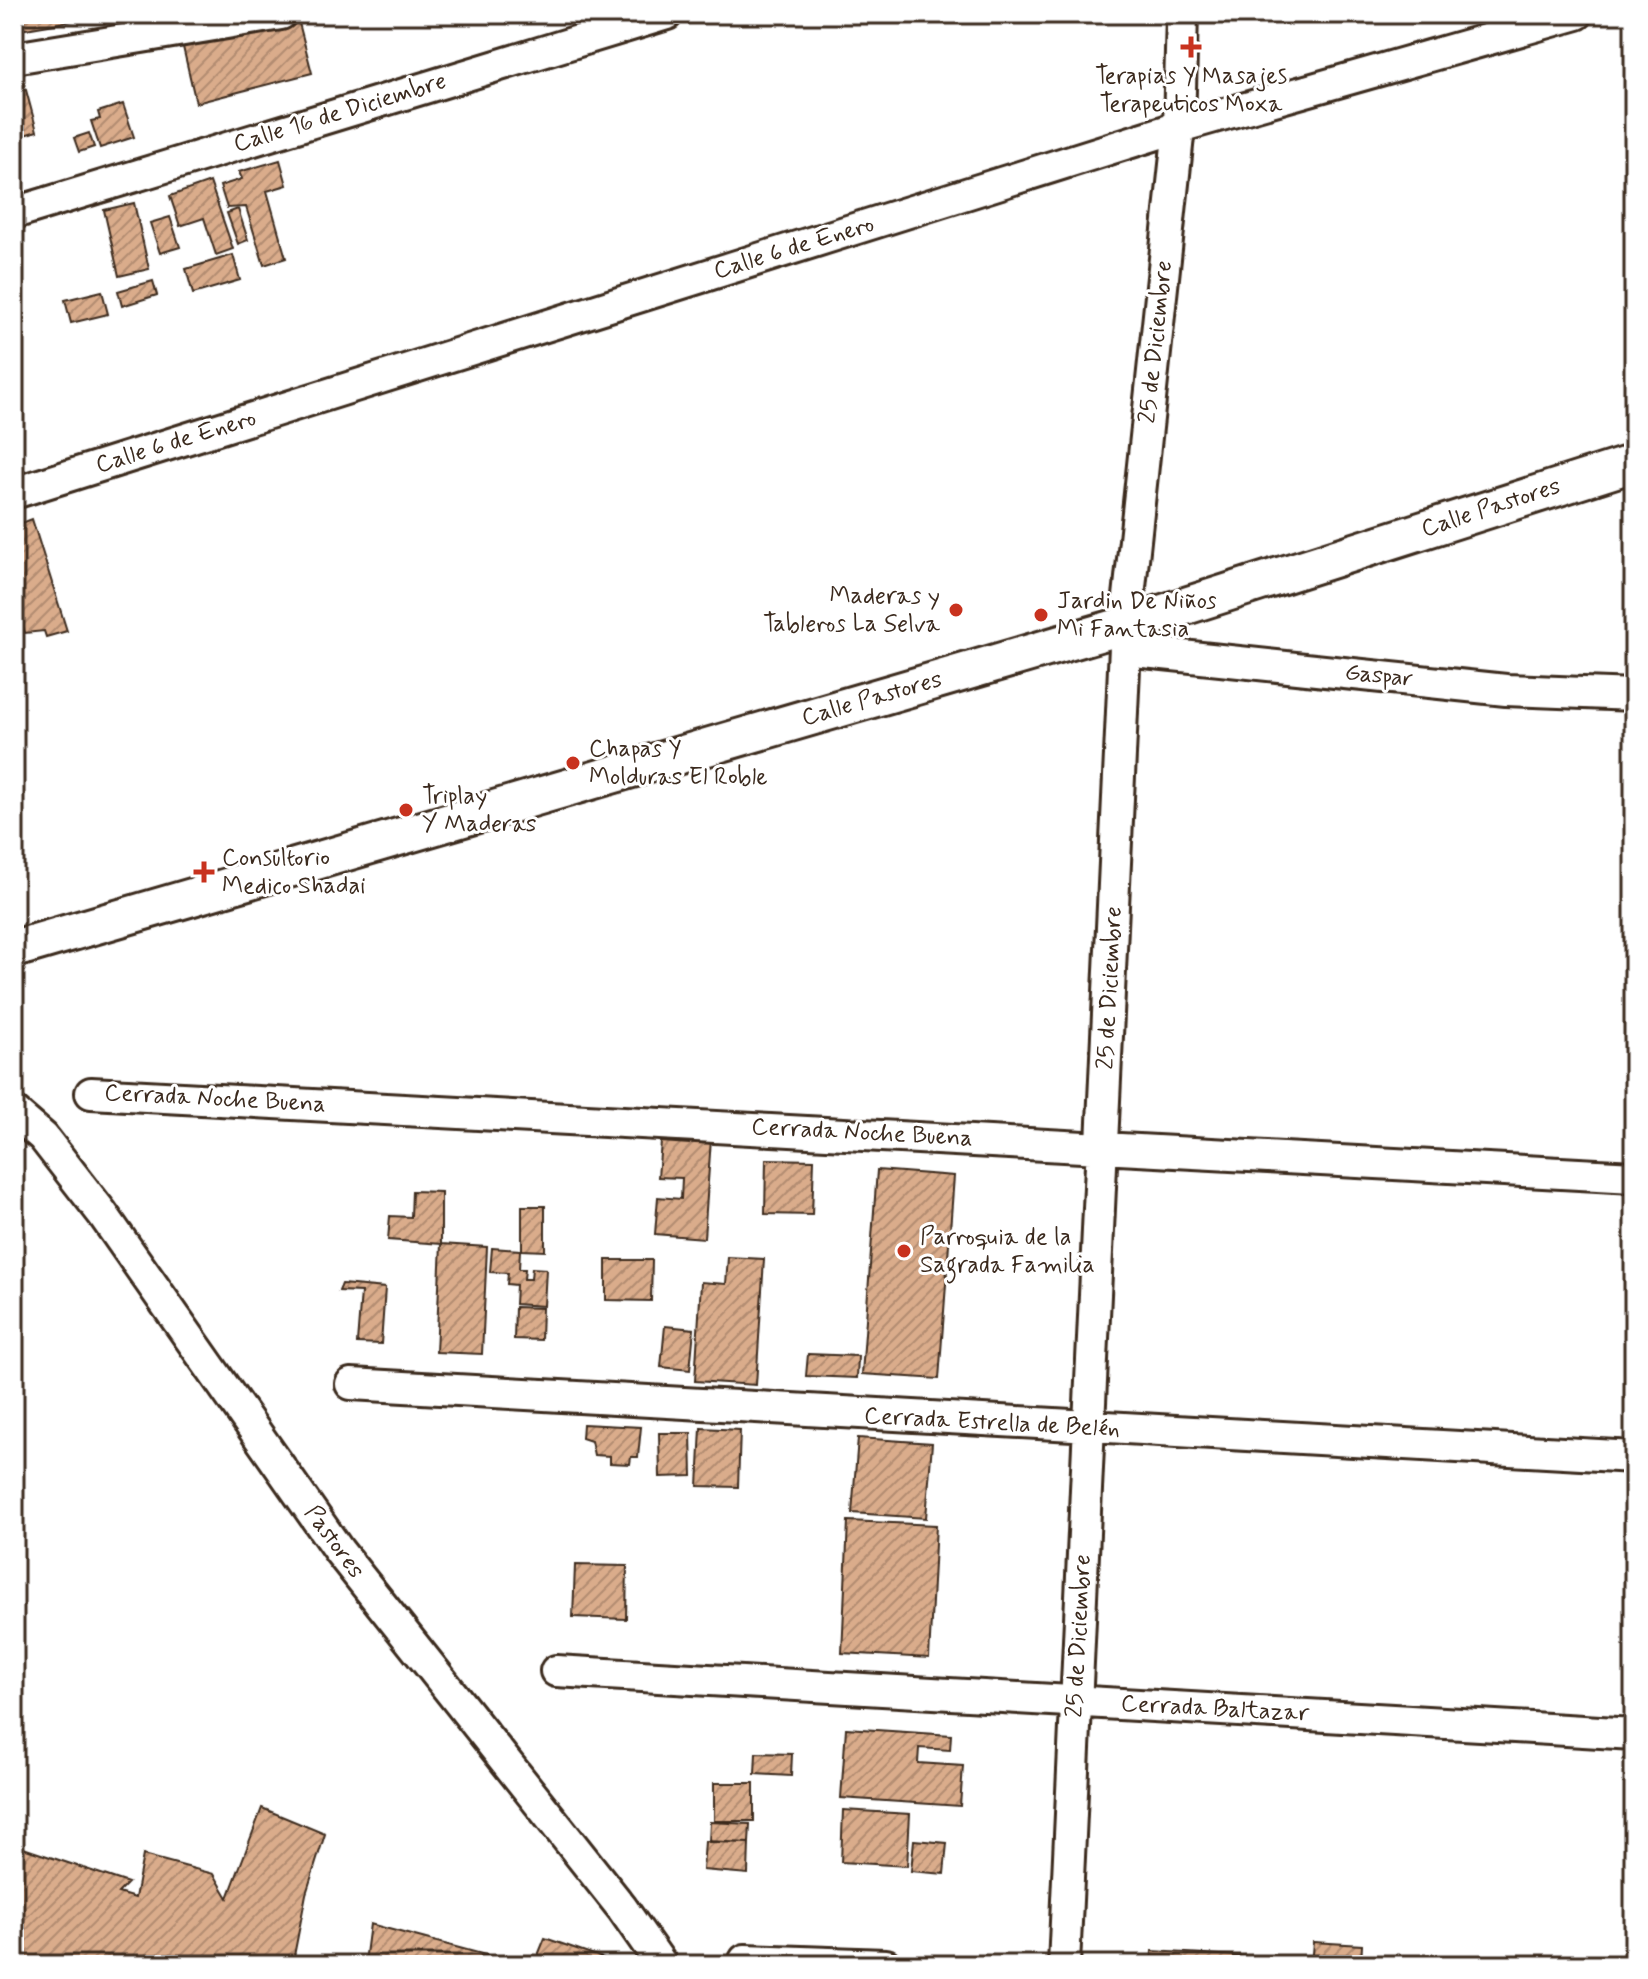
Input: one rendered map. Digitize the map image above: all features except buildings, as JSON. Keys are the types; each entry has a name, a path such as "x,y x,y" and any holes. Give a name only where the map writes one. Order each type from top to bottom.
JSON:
{"street":[{"path":"14,58 281,14"},
{"name":"Calle 16 de Diciembre","path":"14,213 667,14"},
{"name":"25 de Diciembre","path":"1064,1965 1126,637 1179,127 1182,14"},
{"name":"Calle 6 de Enero","path":"14,493 1515,23 1577,14"},
{"name":"Calle Pastores","path":"16,943 1126,637 1634,463"},
{"name":"Gaspar","path":"1126,637 1506,690 1634,695"},
{"name":"Cerrada Noche Buena","path":"91,1093 1634,1177"},
{"name":"Pastores","path":"14,1112 43,1137 102,1213 339,1551 622,1908 662,1965"},
{"name":"Cerrada Estrella de Belén","path":"351,1384 1089,1429 1634,1457"},
{"name":"Cerrada Baltazar","path":"556,1671 1634,1734"},
{"path":"745,1960 886,1965"}],"place":[{"name":"Terapias Y Masajes Terapeuticos Moxa","path":"1191,47"},
{"name":"Maderas y Tableros La Selva","path":"956,610"},
{"name":"Jardin De Niños Mi Fantasia","path":"1041,615"},
{"name":"Chapas Y Molduras El Roble","path":"573,763"},
{"name":"Triplay Y Maderas","path":"406,810"},
{"name":"Consultorio Medico Shadai","path":"204,872"},
{"name":"Parroquia de la Sagrada Familia","path":"904,1251"}]}
